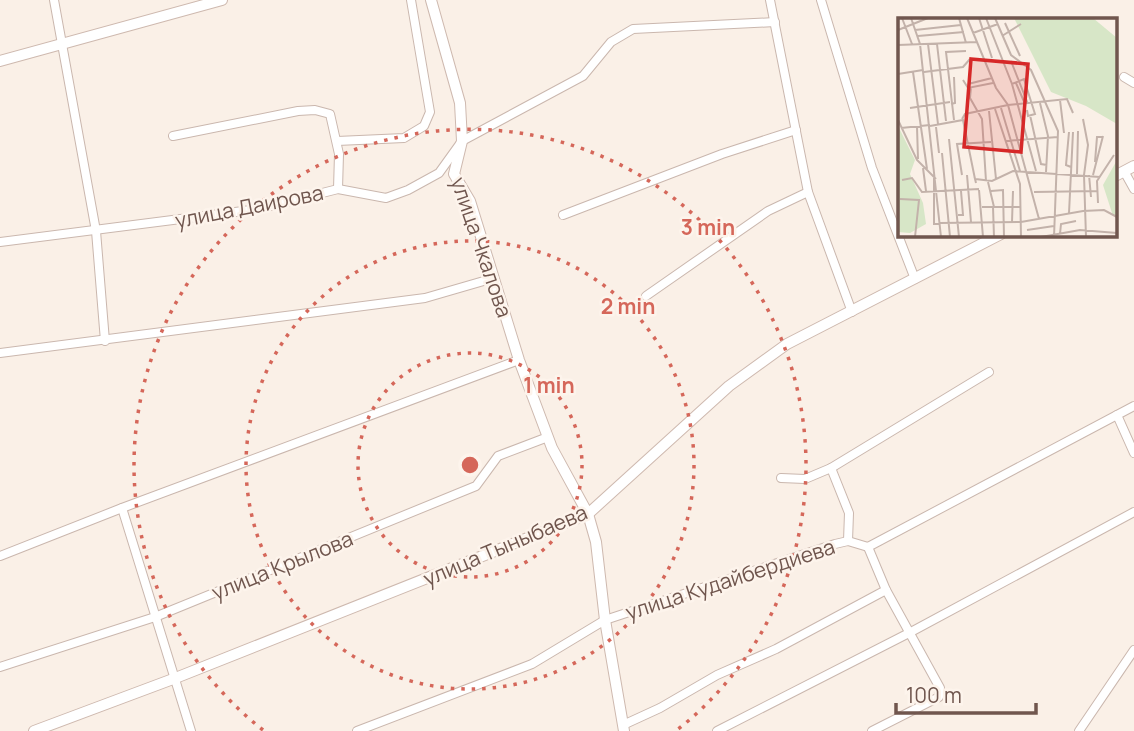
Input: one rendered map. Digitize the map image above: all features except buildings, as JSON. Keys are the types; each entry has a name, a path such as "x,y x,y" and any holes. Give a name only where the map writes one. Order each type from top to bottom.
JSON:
{"street":[{"path":"54,0 96,231 105,341"},
{"path":"0,61 222,0"},
{"path":"337,141 404,138 424,126 430,112 411,0"},
{"name":"улица Чкалова","path":"432,0 460,103 462,141 454,174 470,201 519,360 548,437 588,514 596,542 605,621 623,728"},
{"path":"770,0 808,192 852,312"},
{"path":"821,0 872,168 898,235"},
{"name":"улица Даирова","path":"0,242 259,209 338,189 386,198 408,190 439,173 462,141 583,76 611,42 633,29 775,22"},
{"path":"1124,77 1134,83"},
{"path":"173,136 298,111 315,110 330,114 337,141 338,189"},
{"path":"563,215 722,154 796,130"},
{"path":"1124,171 1134,189"},
{"path":"646,296 768,211 808,192"},
{"path":"898,236 915,279"},
{"name":"улица Тыныбаева","path":"34,731 173,679 588,514 729,386 787,344 997,236"},
{"path":"0,354 425,298 494,278"},
{"path":"0,556 519,360"},
{"path":"780,478 805,480 831,468 989,372"},
{"path":"872,731 939,697 940,688 886,590 868,547 1134,406"},
{"path":"1116,415 1134,453"},
{"name":"улица Крылова","path":"0,667 155,617 476,486 498,456 548,437"},
{"path":"831,468 849,513 848,541"},
{"path":"122,508 191,731"},
{"path":"717,731 909,633 1134,512"},
{"name":"улица Кудайбердиева","path":"357,731 532,664 605,621 848,541 868,547"},
{"path":"623,728 717,675 776,649 886,590"},
{"path":"1079,731 1134,650"}]}
